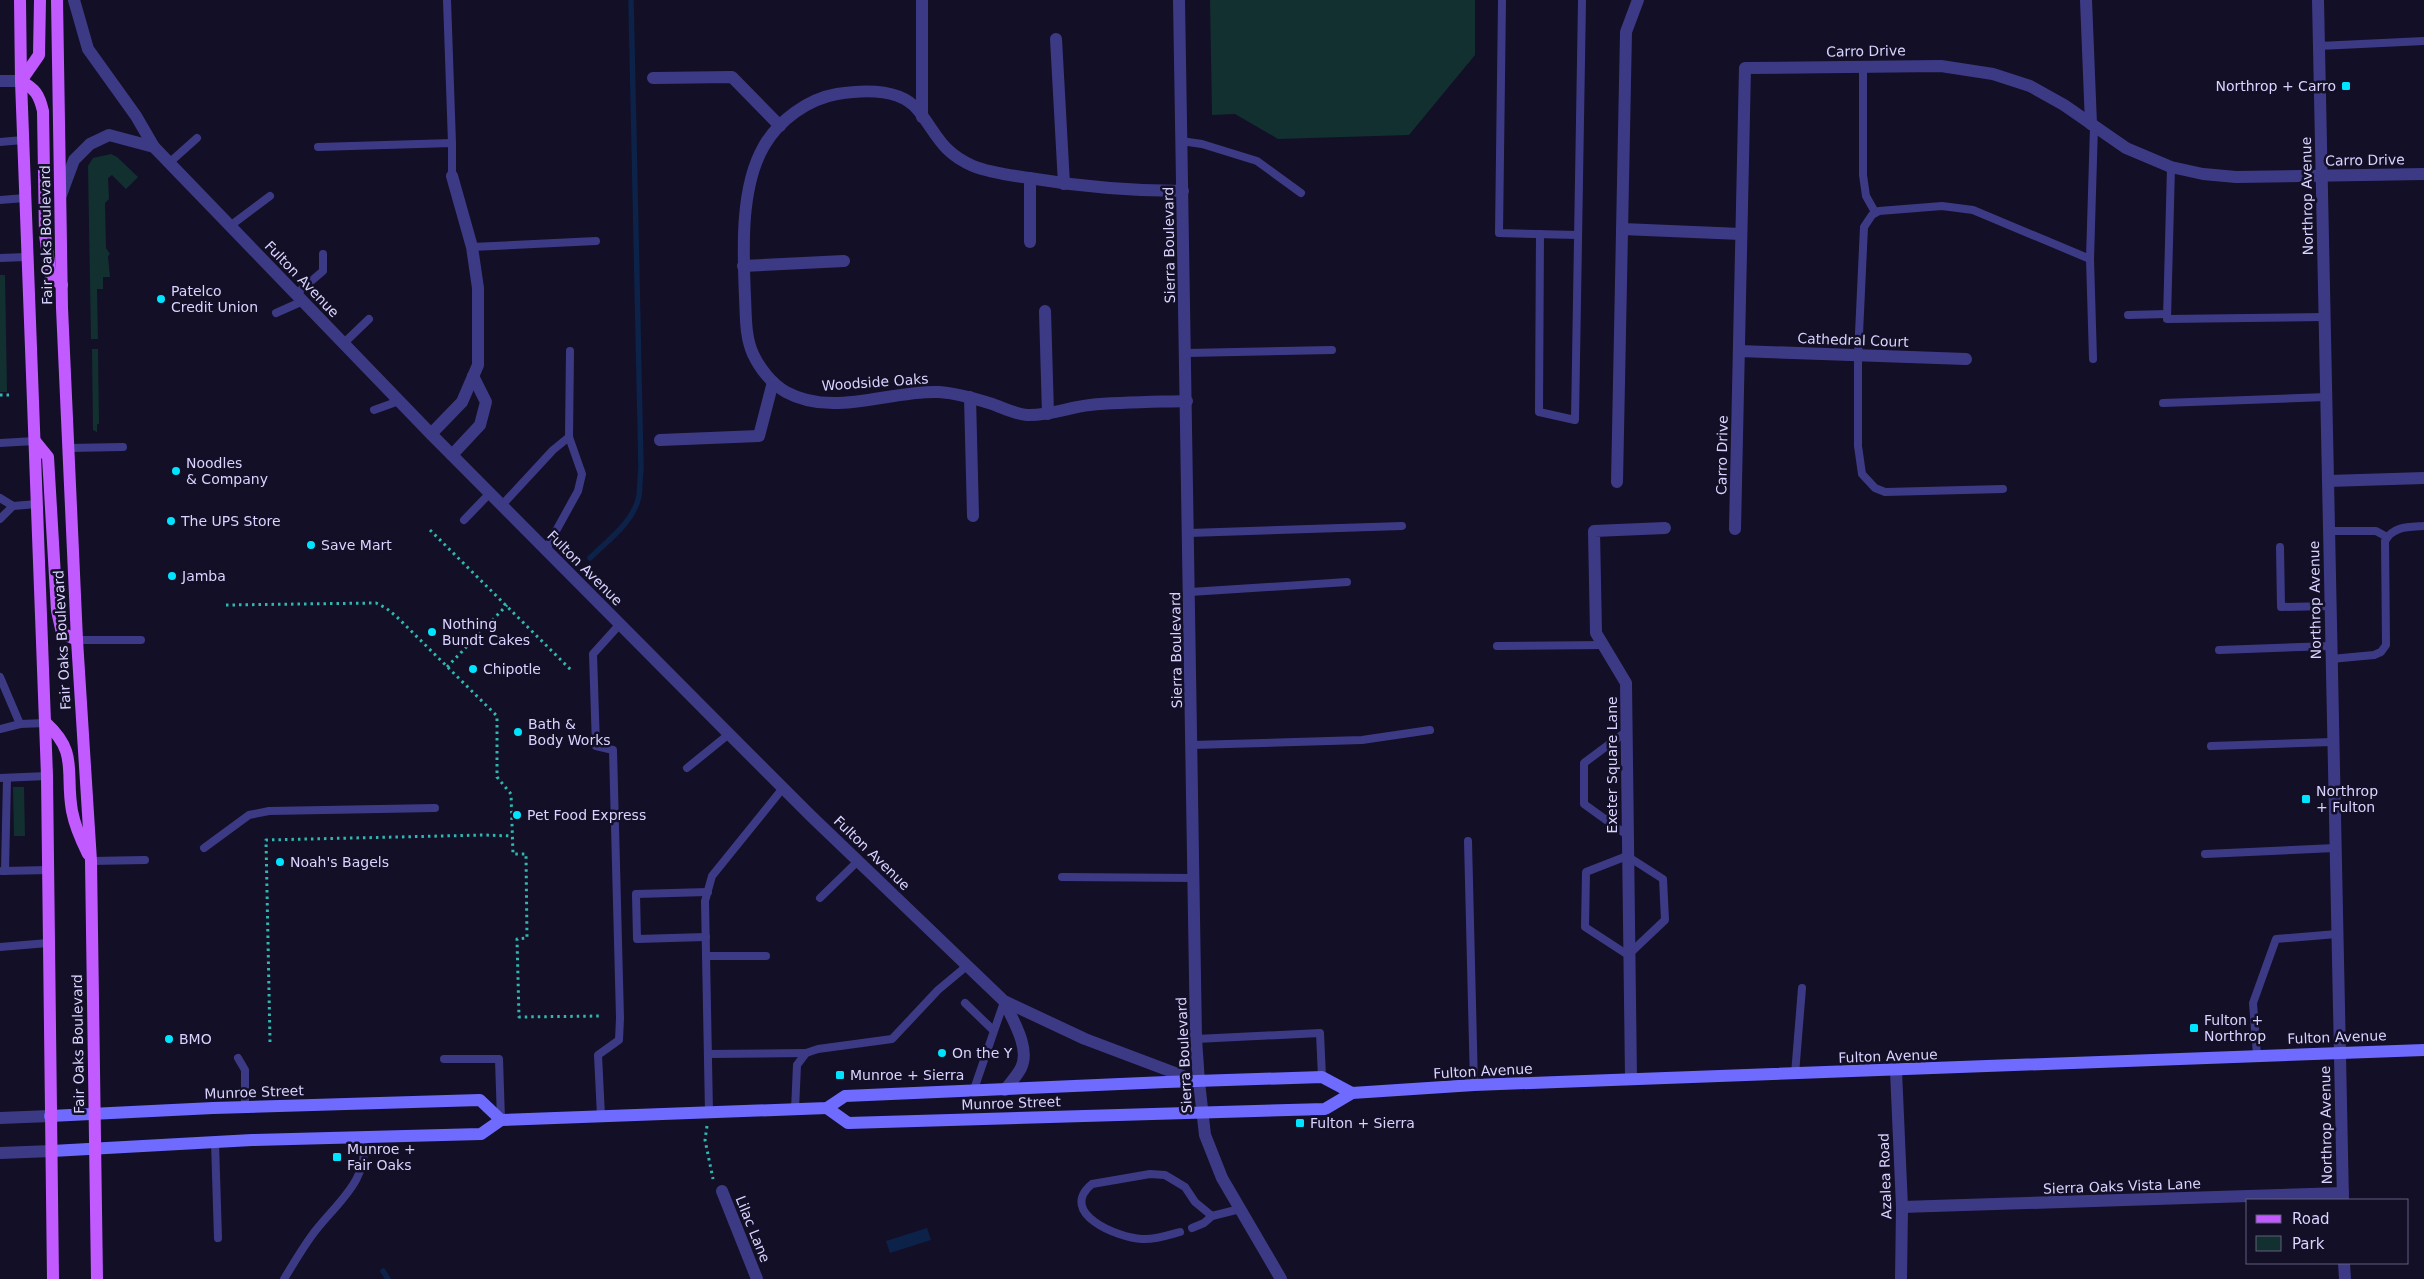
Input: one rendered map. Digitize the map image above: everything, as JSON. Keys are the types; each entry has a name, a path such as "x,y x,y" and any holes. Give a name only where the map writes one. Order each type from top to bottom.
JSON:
{"main road":[{"name":"Fair Oaks Boulevard","path":"20,0 20,80 46,723 50,870 48,943 53,1279"},
{"path":"40,0 38,55 20,80 34,88 40,95 43,111 45,235 51,278 62,286"},
{"name":"Fair Oaks Boulevard","path":"57,0 62,286 68,448 76,640 90,861 97,1279"},
{"path":"35,440 48,457 57,611 62,633 76,640"},
{"path":"46,723 60,736 67,749 72,809 76,829 90,861"},
{"name":"Fulton Avenue","path":"1201,1112 1325,1109 1352,1093 1474,1086 2424,1050"},
{"path":"1322,1077 1352,1093"},
{"name":"Fulton Avenue","path":"1199,1082 1322,1077"},
{"name":"Munroe Street","path":"50,1116 245,1107 480,1100 501,1120 795,1110 827,1108 846,1096 1199,1082"},
{"name":"Munroe Street","path":"827,1108 848,1123 1201,1112"},
{"path":"52,1151 215,1142 481,1134 501,1120"}],"street":[{"name":"Fulton Avenue","path":"74,0 88,49 136,116 154,147 431,434 546,550 783,788 968,965 1004,1002 1020,1036 1024,1051 1022,1066 1005,1090"},
{"path":"922,0 922,117"},
{"name":"Sierra Boulevard","path":"1179,0 1196,1039 1201,1112 1205,1135 1222,1178 1281,1279"},
{"path":"1617,482 1626,32 1638,0"},
{"path":"2086,0 2092,125"},
{"name":"Northrop Avenue","path":"2318,0 2343,1197"},
{"path":"1056,39 1064,184"},
{"name":"Carro Drive","path":"1735,529 1745,68 1941,66 1993,74 2030,86 2064,105 2126,148 2171,167 2203,174 2236,177 2424,174"},
{"path":"653,78 732,77 780,126"},
{"path":"0,81 20,80"},
{"name":"Woodside Oaks","path":"1183,191 1126,190 1064,184 992,172 955,157 940,143 909,101 898,96 861,92 834,94 798,110 780,126 764,145 754,168 746,210 743,266 746,332 752,352 760,367 773,382 787,392 810,401 826,403 913,393 940,392 970,397 1012,412 1027,414 1048,414 1095,405 1187,401"},
{"path":"60,196 74,160 90,144 109,135 154,147"},
{"path":"431,434 462,402 478,365 478,288 472,246 452,176"},
{"path":"1030,178 1030,242"},
{"path":"1622,229 1741,234"},
{"path":"743,266 844,261"},
{"path":"1045,311 1048,414"},
{"name":"Cathedral Court","path":"1739,351 1966,359"},
{"path":"452,455 480,424 486,402 473,376"},
{"path":"660,440 759,436 773,382"},
{"path":"970,397 972,516"},
{"path":"2328,481 2424,478"},
{"name":"Exeter Square Lane","path":"1631,1079 1626,683 1596,633 1594,531 1665,528"},
{"name":"Fulton Avenue","path":"1004,1002 1085,1039 1199,1082"},
{"name":"Azalea Road","path":"1896,1071 1902,1207 1901,1279"},
{"name":"Munroe Street","path":"0,1118 50,1116"},
{"path":"0,1153 52,1151"},
{"name":"Lilac Lane","path":"722,1191 757,1279"},
{"name":"Sierra Oaks Vista Lane","path":"2255,1199 2343,1197"},
{"name":"Sierra Oaks Vista Lane","path":"1902,1207 2246,1199"},
{"path":"2344,1264 2345,1279"}],"lane":[{"path":"447,0 452,176"},
{"path":"1502,0 1499,233 1578,235"},
{"path":"1540,234 1539,412 1576,420 1582,0"},
{"path":"2320,46 2424,41"},
{"path":"1863,66 1862,175 1866,196 1875,212"},
{"path":"2092,125 2090,259 2093,359"},
{"path":"169,163 197,138"},
{"path":"0,142 23,140"},
{"path":"1181,141 1202,144 1257,161 1301,193"},
{"path":"318,147 452,143"},
{"path":"2171,167 2167,319 2325,317"},
{"path":"230,226 270,196"},
{"path":"0,200 25,198"},
{"path":"2003,490 1899,493 1885,492 1867,481 1859,462 1858,355 1863,235 1867,220 1875,212 1890,208 1942,206 1973,210 2090,259"},
{"path":"472,246 596,241"},
{"path":"276,313 299,298 323,271 323,254"},
{"path":"0,258 27,257"},
{"path":"2128,315 2167,314"},
{"path":"344,344 369,319"},
{"path":"1186,353 1332,350"},
{"path":"546,550 578,491 582,474 569,437 570,351"},
{"path":"2163,403 2326,397"},
{"path":"374,410 399,401"},
{"path":"502,505 553,450 569,437"},
{"path":"0,444 35,440"},
{"path":"68,448 123,447"},
{"path":"464,520 490,493"},
{"path":"0,498 13,506 37,504"},
{"path":"0,519 13,506"},
{"path":"1189,533 1402,526"},
{"path":"2219,650 2374,655 2381,652 2386,646 2384,541 2397,529 2424,526"},
{"path":"2329,531 2376,531 2387,537"},
{"path":"2280,547 2281,607 2330,606"},
{"path":"1190,592 1347,582"},
{"path":"601,1116 598,1055 619,1040 620,1018 613,750 596,746 593,654 620,624"},
{"path":"76,640 141,640"},
{"path":"1497,646 1604,645"},
{"path":"0,677 5,693 20,724"},
{"path":"0,729 20,724 46,723"},
{"path":"1192,745 1362,740 1430,730"},
{"path":"1626,731 1584,763 1584,804 1627,835"},
{"path":"687,768 730,734"},
{"path":"2211,746 2333,742"},
{"path":"47,776 3,778 3,871 50,870"},
{"path":"709,1113 705,901 712,876 783,788"},
{"path":"204,848 250,815 269,811 434,808"},
{"path":"1468,841 1474,1086"},
{"path":"2205,854 2335,848"},
{"path":"1628,856 1663,879 1665,920 1628,955 1585,928 1586,872 1628,856"},
{"path":"90,861 145,860"},
{"path":"820,898 858,861"},
{"path":"1062,877 1194,878"},
{"path":"706,938 637,939 636,894 708,892"},
{"path":"2257,1055 2253,1003 2276,939 2337,934"},
{"path":"0,947 48,943"},
{"path":"706,956 766,956"},
{"path":"708,1054 806,1053 818,1049 892,1039 938,990 968,965"},
{"path":"1795,1074 1802,988"},
{"path":"973,1092 1004,1002"},
{"path":"965,1003 993,1030"},
{"path":"1196,1039 1320,1033 1322,1077"},
{"path":"795,1110 797,1065 806,1053"},
{"path":"238,1058 245,1070 245,1107"},
{"path":"444,1058 499,1059 501,1120"},
{"path":"284,1279 315,1231 357,1181 362,1170 365,1149 362,1137"},
{"path":"215,1142 218,1238"},
{"path":"1180,1232 1144,1240 1125,1237 1099,1225 1086,1215 1082,1208 1082,1198 1086,1189 1092,1184 1150,1174 1164,1175 1185,1187 1195,1202 1212,1216"},
{"path":"1192,1228 1204,1223 1212,1216 1240,1209"}],"path":[{"path":"0,395 10,395"},
{"path":"430,530 572,671"},
{"path":"226,606 376,604 386,608 497,716 497,777 511,794 512,854 526,854 527,938 517,939 518,1018 601,1016"},
{"path":"447,667 507,605"},
{"path":"270,1042 266,840 474,835 512,836"},
{"path":"709,1113 705,1140 713,1180 722,1191"}],"green space":[{"path":"1210,0 1475,0 1475,55 1409,135 1278,139 1235,114 1212,115"},
{"path":"111,154 117,157 138,177 126,189 112,175 108,178 109,199 105,203 106,248 110,254 108,256 110,277 103,277 103,289 97,289 98,339 91,339 88,166 93,158"},
{"path":"0,275 5,275 7,392 0,392"},
{"path":"92,349 98,349 99,424 97,424 97,432 93,430"},
{"path":"13,787 24,787 25,836 14,836"}],"water":[{"path":"927,1228 931,1240 890,1253 886,1241"}],"waterway":[{"path":"590,558 632,514 640,489 631,0"},
{"path":"383,1271 388,1279"}],"place":[{"name":"Northrop + Carro","path":"2346,86"},
{"name":"Patelco Credit Union","path":"161,299"},
{"name":"Noodles & Company","path":"176,471"},
{"name":"The UPS Store","path":"171,521"},
{"name":"Save Mart","path":"311,545"},
{"name":"Jamba","path":"172,576"},
{"name":"Nothing Bundt Cakes","path":"432,632"},
{"name":"Chipotle","path":"473,669"},
{"name":"Bath & Body Works","path":"518,732"},
{"name":"Northrop + Fulton","path":"2306,799"},
{"name":"Pet Food Express","path":"517,815"},
{"name":"Noah's Bagels","path":"280,862"},
{"name":"Fulton + Northrop","path":"2194,1028"},
{"name":"BMO","path":"169,1039"},
{"name":"On the Y","path":"942,1053"},
{"name":"Munroe + Sierra","path":"840,1075"},
{"name":"Fulton + Sierra","path":"1300,1123"},
{"name":"Munroe + Fair Oaks","path":"337,1157"}]}
